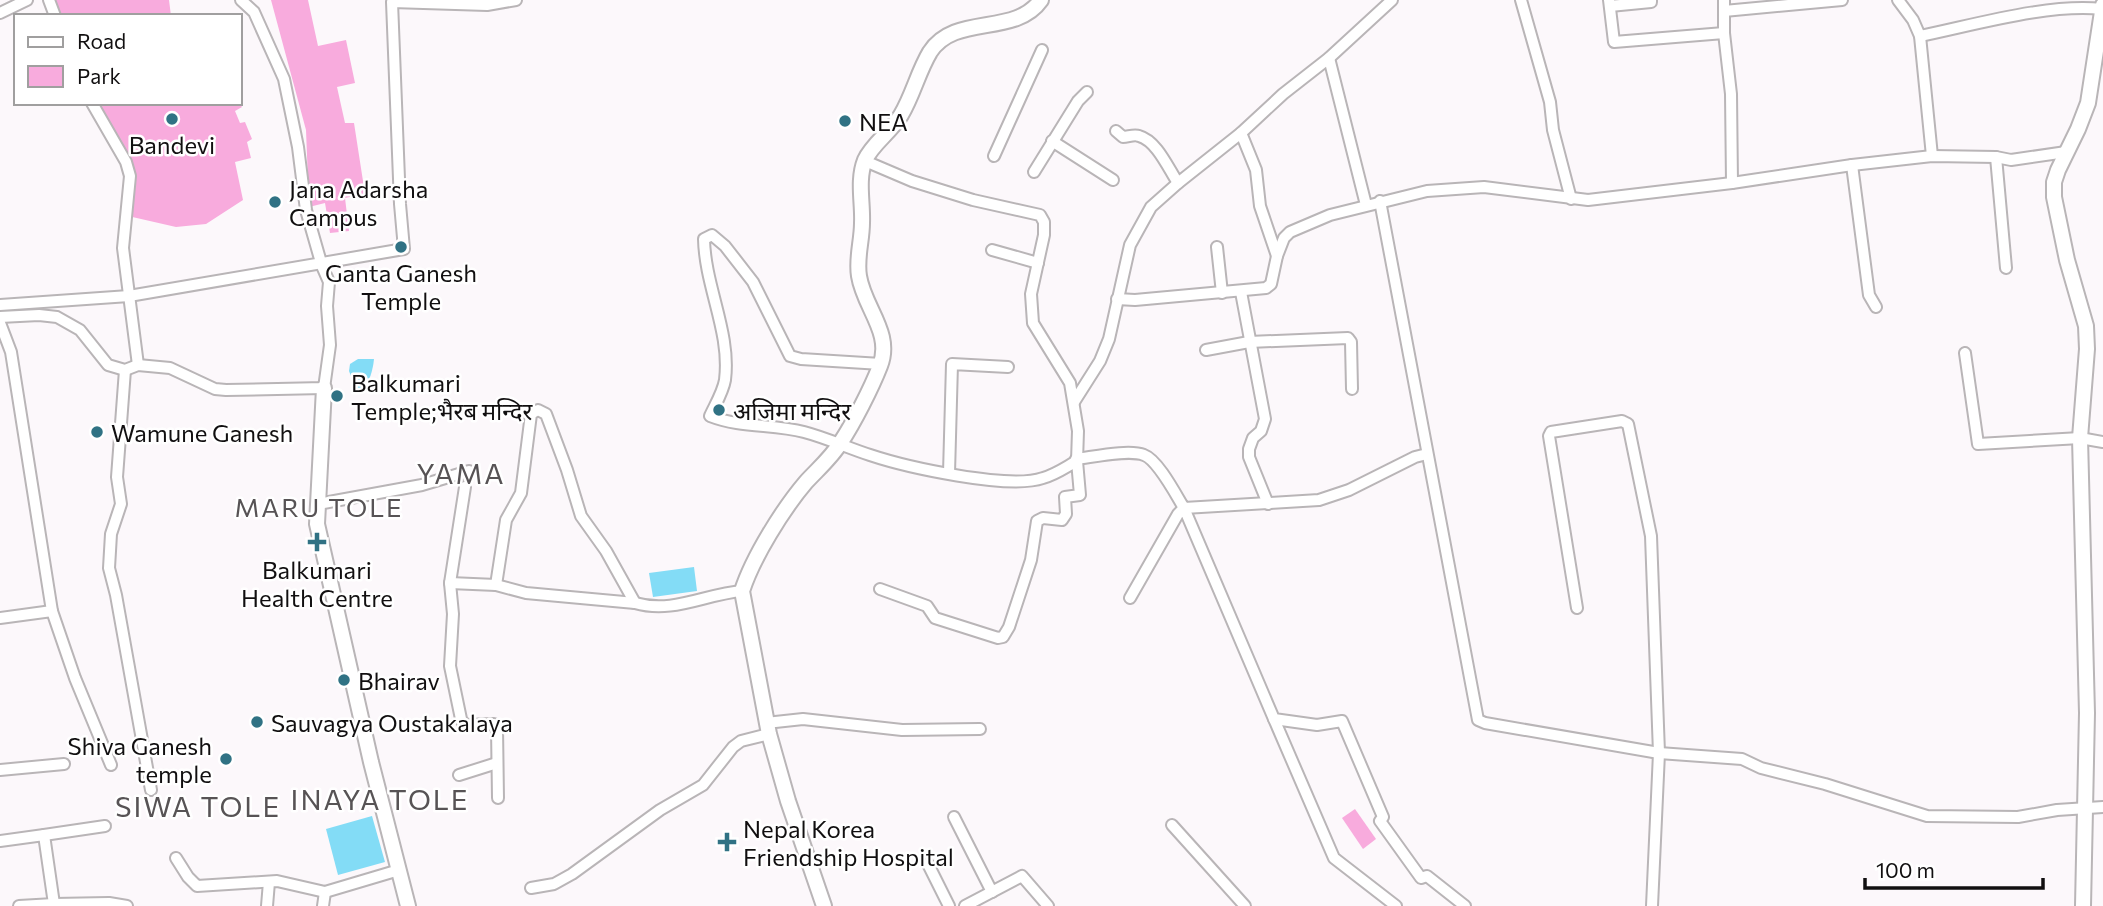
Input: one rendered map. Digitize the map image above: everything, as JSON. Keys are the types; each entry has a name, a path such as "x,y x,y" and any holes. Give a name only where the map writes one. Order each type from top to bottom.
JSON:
{"main road":[{"path":"824,906 788,801 768,729 742,591 747,577 784,512 841,443 881,364 884,344 881,327 868,305 859,276 861,178 864,161 902,113 930,52 939,43 973,27 1014,21 1027,15 1041,0"},
{"path":"2083,906 2087,665 2080,438 2086,377 2086,326 2064,248 2054,197 2054,182 2088,103 2103,7"},
{"path":"324,387 317,524 371,762 408,906"}],"street":[{"path":"0,13 27,0"},
{"path":"240,0 254,12"},
{"path":"0,317 57,317 80,330 108,365 125,370 138,365 170,368 215,389 226,390 324,387 330,345 327,306 329,282 306,210 298,147 284,79 254,12 254,0"},
{"path":"0,305 129,296 404,249 392,2 487,5 516,0"},
{"path":"1074,402 1100,361 1109,339 1130,244 1151,207 1329,58 1392,0"},
{"path":"1521,0 1550,102 1553,130 1571,198"},
{"path":"1651,0 1609,3 1614,42 1724,33"},
{"path":"1732,183 1731,94 1724,33 1724,5 1842,0"},
{"path":"1898,0 1913,20 1920,36 1932,156"},
{"path":"1920,36 2053,9 2103,7"},
{"path":"994,156 1042,50"},
{"path":"1329,58 1366,205"},
{"path":"1034,172 1078,101 1087,92"},
{"path":"93,105 126,162 130,176 123,248 138,365"},
{"path":"1116,131 1123,137 1136,135 1143,138 1157,150 1178,183"},
{"path":"1241,133 1255,170 1260,206 1277,256"},
{"path":"1052,141 1113,180"},
{"path":"1117,299 1135,300 1266,288 1271,284 1284,238 1300,226 1380,201 1427,191 1484,187 1588,200 1932,156 2023,159 2066,152"},
{"path":"1996,157 2006,268"},
{"path":"864,161 912,181 973,200 1040,215 1044,222 1044,235 1031,293 1033,323 1070,383 1078,431 1080,495 1065,497 1066,514 1062,520 1042,518 1037,521 1031,560 1009,627 1003,637 998,638 935,618 927,606 880,589"},
{"path":"1852,165 1869,295 1876,307"},
{"path":"1380,201 1478,720 1659,753 1742,758 1761,768 1825,783 1927,816 2018,817 2057,810 2103,807"},
{"path":"881,364 790,356 752,282 725,246 712,235 704,239 709,283 720,318 725,382 710,416 737,425 779,426 841,443 870,455 981,479 1042,479 1077,460 1128,453 1143,454 1154,462 1184,508 1334,858 1396,906"},
{"path":"1217,247 1222,293"},
{"path":"992,250 1038,263"},
{"path":"1241,292 1265,419 1261,430 1253,438 1249,449 1250,457 1268,504"},
{"path":"0,323 11,352 52,611 75,678 111,765"},
{"path":"1206,351 1249,342 1348,338 1351,342 1352,389"},
{"path":"1965,353 1978,444 2080,438 2103,442"},
{"path":"948,473 951,364 1008,366"},
{"path":"125,370 117,477 121,505 111,534 109,568 151,790"},
{"path":"496,585 506,520 521,493 531,414 538,410 545,414 567,470 581,516 606,551 635,603"},
{"path":"1577,608 1549,436 1551,432 1622,421 1628,424 1651,536 1659,753 1652,906"},
{"path":"1130,598 1184,508 1319,500 1349,490 1415,457 1427,454"},
{"path":"318,504 422,485 469,471"},
{"path":"465,487 450,583 453,614 450,666 464,725 494,724 497,729 498,798"},
{"path":"450,583 496,585 526,593 647,606 677,606 742,591"},
{"path":"0,618 52,611"},
{"path":"531,888 554,884 572,874 660,810 704,785 733,747 768,729 803,719 902,730 980,729"},
{"path":"1274,719 1317,725 1342,721 1383,817 1380,821 1421,878 1427,876 1465,906"},
{"path":"459,775 497,763"},
{"path":"0,770 64,764"},
{"path":"954,817 992,892"},
{"path":"1172,825 1245,906"},
{"path":"0,841 105,826"},
{"path":"44,835 54,904"},
{"path":"176,858 197,886 276,881 325,892 399,870"},
{"path":"928,864 949,906"},
{"path":"965,906 1022,876 1048,906"},
{"path":"267,906 268,882"},
{"path":"323,906 325,892"},
{"path":"19,906 109,903 127,906"}],"green space":[{"path":"51,0 169,0 171,14 57,14"},
{"path":"271,0 308,0 318,46 346,40 355,83 337,87 345,123 354,123 365,194 345,198 349,231 330,233 325,203 309,207 306,130"},
{"path":"98,105 242,107 235,111 240,123 245,122 252,139 247,142 251,158 235,162 243,200 206,224 176,227 128,216 133,175"},
{"path":"1355,809 1376,839 1363,849 1342,818"}],"water":[{"path":"358,359 374,359 369,380 361,390 356,389 349,371 350,364"},
{"path":"694,567 697,591 653,597 649,573"},
{"path":"372,816 385,862 338,875 326,829"}],"place":[{"name":"Bandevi","path":"172,119"},
{"name":"NEA","path":"845,121"},
{"name":"Jana Adarsha Campus","path":"275,202"},
{"name":"Ganta Ganesh Temple","path":"401,247"},
{"name":"Balkumari Temple;भैरब मन्दिर","path":"337,396"},
{"name":"अजिमा मन्दिर","path":"719,410"},
{"name":"Wamune Ganesh","path":"97,432"},
{"name":"Balkumari Health Centre","path":"317,542"},
{"name":"Bhairav","path":"344,680"},
{"name":"Sauvagya Oustakalaya","path":"257,722"},
{"name":"Shiva Ganesh temple","path":"226,759"},
{"name":"Nepal Korea Friendship Hospital","path":"727,842"}],"district":[{"name":"YAMA","path":"461,473"},
{"name":"MARU TOLE","path":"319,506"},
{"name":"INAYA TOLE","path":"380,799"},
{"name":"SIWA TOLE","path":"198,806"}]}
